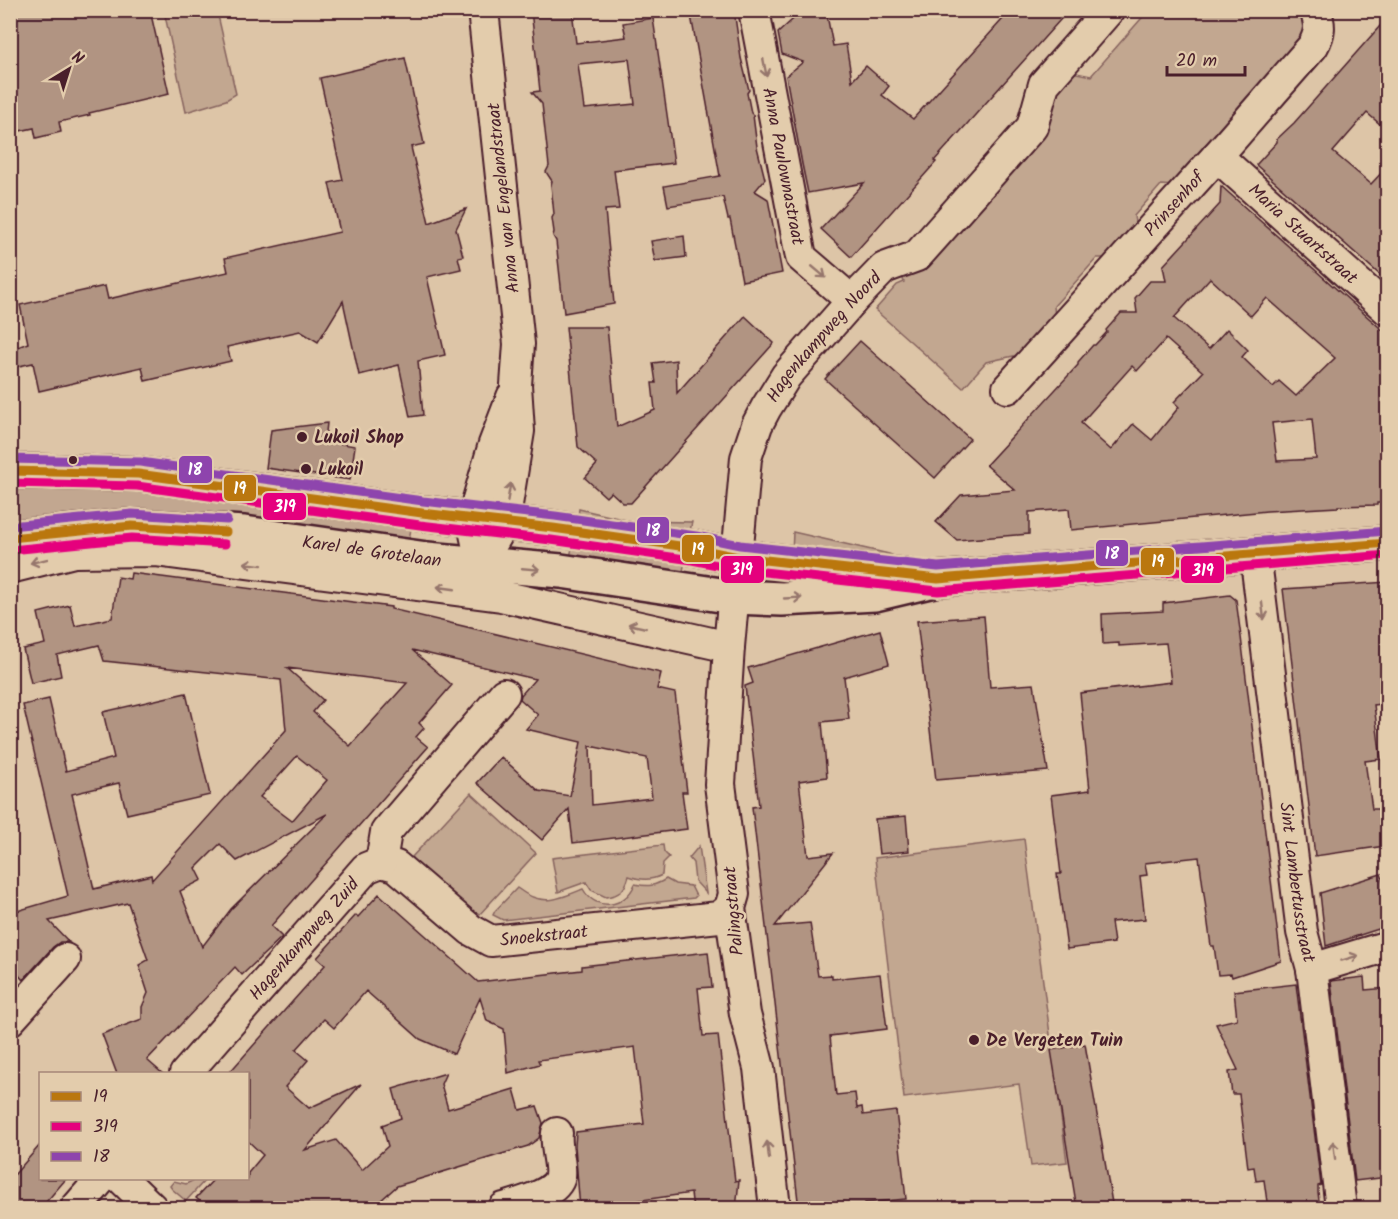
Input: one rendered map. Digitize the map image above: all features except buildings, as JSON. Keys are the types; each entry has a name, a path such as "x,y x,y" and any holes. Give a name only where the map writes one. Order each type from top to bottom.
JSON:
{"main road":[{"path":"10,471 138,474 553,528 694,548 738,557 938,579 1388,543"},
{"name":"Karel de Grotelaan","path":"10,538 132,526 244,533 480,564 561,572 734,597 783,599 875,594 938,579"}],"street":[{"name":"Anna van Engelandstraat","path":"480,564 488,521 519,431 516,385 519,344 483,10"},
{"name":"Anna Paulownastraat","path":"754,10 801,257 852,301"},
{"name":"Hagenkampweg Noord","path":"729,647 746,458 757,425 766,408 786,376 852,301 884,268 917,256 1032,127 1044,84 1109,10"},
{"name":"Prinsenhof","path":"1008,388 1217,156 1312,46 1320,27 1315,10"},
{"name":"Maria Stuartstraat","path":"1217,156 1388,310"},
{"name":"Karel de Grotelaan","path":"10,568 74,552 155,551 501,596 729,647"},
{"name":"Sint Lambertusstraat","path":"1255,553 1302,932 1312,969 1341,1209"},
{"name":"Palingstraat","path":"729,647 720,784 734,894 730,908 745,1014 759,1068 775,1209"},
{"path":"381,862 386,831 504,694"},
{"name":"Snoekstraat","path":"381,862 396,866 477,936 490,941 719,917 730,908"},
{"name":"Hagenkampweg Zuid","path":"187,1072 366,868 381,862"},
{"path":"1312,969 1388,946"},
{"path":"10,1020 65,959"},
{"path":"504,1209 544,1202 555,1187 560,1176 555,1144 557,1133"},
{"path":"76,1209 101,1180"},
{"path":"122,1180 152,1209"}],"shaded area":[{"path":"1301,10 1308,32 1174,186 1161,185 1134,216 1136,229 1110,258 1097,258 1054,306 1055,318 1018,355 986,362 963,388 875,310 897,285 904,282 901,273 1067,71 1091,76 1148,11"},
{"path":"164,11 217,11 236,94 226,100 186,112"},
{"path":"88,484 412,522 408,547 387,546 370,534 222,513 132,510 65,514 11,522 11,485"},
{"path":"579,509 631,521 692,522 688,540 577,525"},
{"path":"793,532 889,554 897,557 895,566 792,554"},
{"path":"574,539 686,556 681,581 568,566"},
{"path":"471,793 536,853 480,914 471,911 411,858"},
{"name":"De Vergeten Tuin","path":"1024,839 1067,1162 1031,1166 1019,1084 904,1098 875,858"},
{"path":"663,845 664,852 669,857 663,863 662,875 646,879 629,876 621,891 606,897 591,890 586,882 558,892 552,858"},
{"path":"699,846 706,893 695,881 693,863 689,858"},
{"path":"666,879 675,884 691,886 696,896 503,920 493,915 517,888 542,900 557,899 583,889 595,901 610,904 624,898 635,884 651,885"},
{"path":"194,1180 205,1180 186,1201 170,1186 174,1181 186,1184"}],"transit line":[{"name":"18","path":"10,459 140,462 423,501 555,516 696,536 740,545 938,567 1387,531"},
{"name":"19","path":"10,471 138,474 422,513 553,528 694,548 738,557 938,579 1388,543"},
{"name":"319","path":"10,483 137,486 420,525 551,540 692,560 737,569 938,591 1388,555"},
{"name":"18","path":"10,526 132,514 227,520"},
{"name":"19","path":"10,538 132,526 226,532"},
{"name":"319","path":"11,550 132,538 225,544"}],"place":[{"name":"Lukoil Shop","path":"302,437"},
{"name":"Lukoil","path":"306,469"},
{"name":"De Vergeten Tuin","path":"974,1040"}]}
